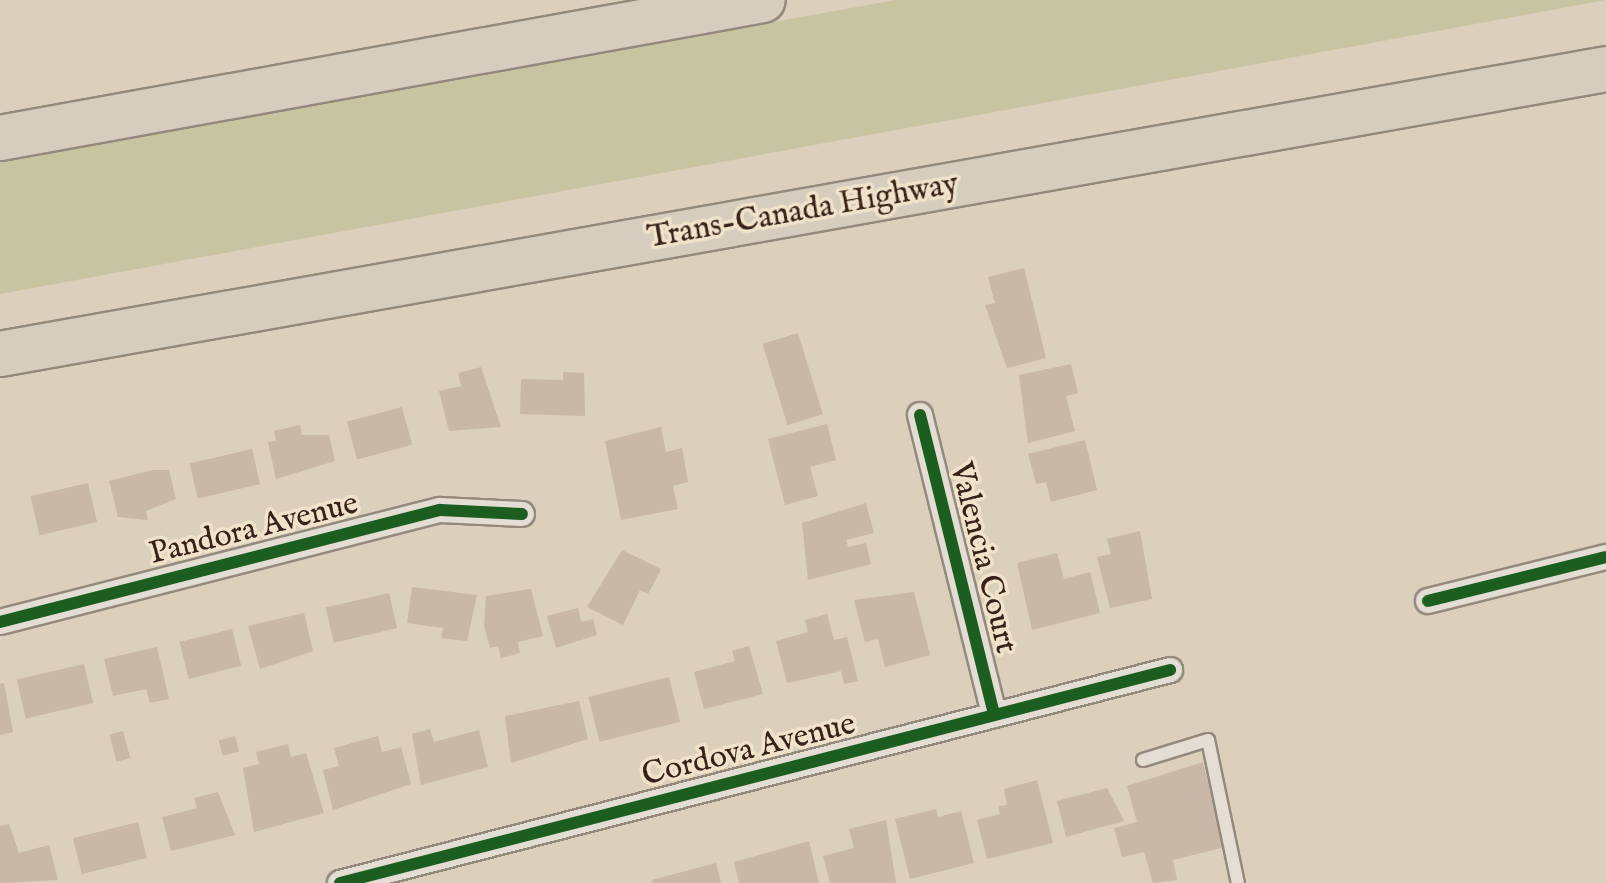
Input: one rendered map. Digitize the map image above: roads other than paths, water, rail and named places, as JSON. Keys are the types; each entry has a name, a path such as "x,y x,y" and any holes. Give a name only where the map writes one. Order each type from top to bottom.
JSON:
{"highway":[{"path":"0,138 763,0"},
{"name":"Trans-Canada Highway","path":"0,354 1606,69"}],"street":[{"name":"Valencia Court","path":"920,415 994,715"},
{"name":"Pandora Avenue","path":"0,622 440,510 522,514"},
{"path":"1428,601 1606,557"},
{"name":"Cordova Avenue","path":"340,883 1170,670"}],"lane":[{"path":"1143,760 1208,740 1238,883"}]}
